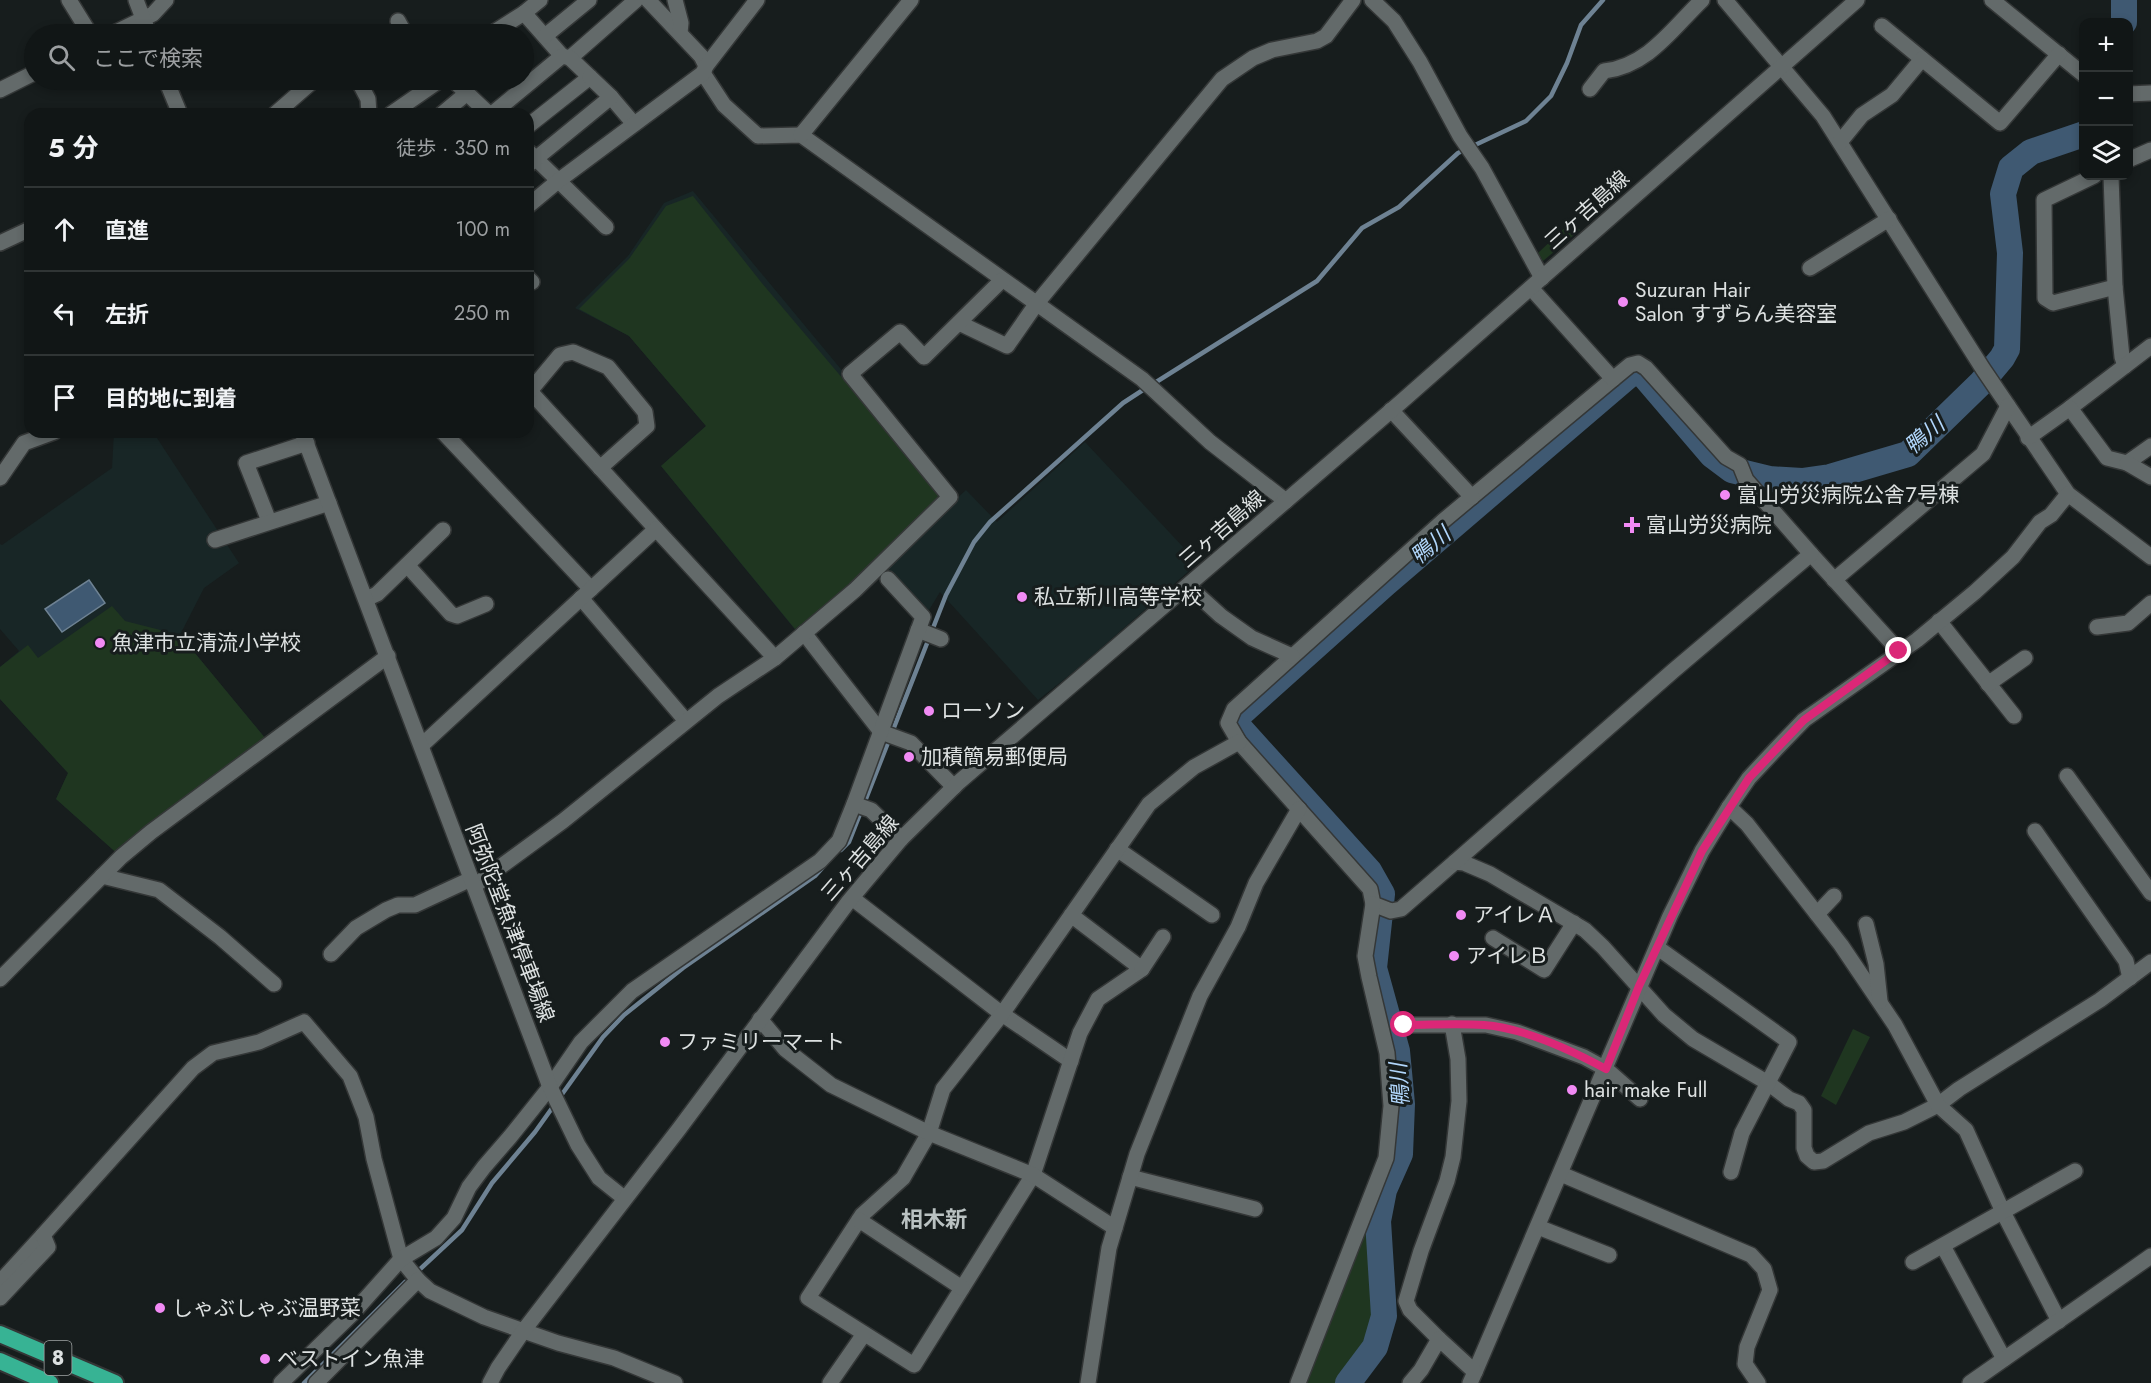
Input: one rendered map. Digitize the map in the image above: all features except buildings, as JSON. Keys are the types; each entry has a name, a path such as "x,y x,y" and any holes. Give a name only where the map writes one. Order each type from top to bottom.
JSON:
{"highway":[{"name":"8","path":"0,1334 115,1383"},
{"name":"8","path":"0,1361 50,1383"}],"street":[{"path":"69,0 84,24"},
{"path":"136,0 145,24"},
{"path":"134,24 153,14 166,0"},
{"path":"506,24 540,0"},
{"path":"545,36 589,0"},
{"path":"534,81 636,0"},
{"path":"648,0 701,56 704,69 724,105 758,136 801,135 1142,379 1210,442 1286,501"},
{"path":"675,0 681,23 680,33"},
{"path":"534,201 704,69 757,0"},
{"path":"801,135 910,0"},
{"path":"959,322 1007,346 1037,303 1222,79 1253,58 1272,50 1317,41 1326,36 1353,0"},
{"path":"1372,0 1394,21 1420,62 1460,136 1482,168 1537,283 1613,379"},
{"path":"1590,89 1604,72 1620,69 1644,57 1702,0"},
{"path":"1725,0 1780,68 1823,116 2028,438 2068,494 2151,557"},
{"name":"三ヶ吉島線","path":"624,1198 680,1129 852,898 901,839 954,788 1537,283 1857,0"},
{"path":"1992,0 2080,72"},
{"path":"524,13 566,57 611,97 634,124"},
{"path":"1882,26 2000,123 2059,54"},
{"path":"1840,142 1862,115 1892,95 1922,58"},
{"path":"534,121 590,77"},
{"path":"0,90 24,78"},
{"path":"170,90 178,108"},
{"path":"282,108 303,90"},
{"path":"365,90 369,108"},
{"path":"399,108 422,90"},
{"path":"464,90 484,108"},
{"path":"499,108 523,90"},
{"path":"449,108 467,93"},
{"path":"2133,94 2151,93"},
{"path":"534,155 611,97"},
{"path":"2133,158 2151,150"},
{"path":"534,161 606,227"},
{"path":"2086,180 2044,200 2045,298 2053,303 2115,287"},
{"path":"2110,180 2115,287 2122,357 2125,366"},
{"path":"1810,268 1889,219"},
{"path":"0,243 24,232"},
{"path":"331,954 356,928 386,910 398,905 415,905 472,883 563,821 718,696 775,658 855,590 950,496 850,374 900,332 924,357 1002,280"},
{"path":"2028,438 2151,346"},
{"path":"534,384 560,355 573,352 608,367 645,412 647,426 600,468"},
{"path":"1298,1383 1386,1158 1391,1106 1387,1053 1365,956 1373,904 1370,889 1239,742 1228,723 1234,709 1472,497 1630,365 1638,363 1646,368 1725,457 1740,465 1746,480 1899,651"},
{"path":"534,395 775,658"},
{"path":"1834,580 1983,454 2008,406"},
{"path":"2070,408 2106,458 2127,463 2151,477"},
{"path":"1391,410 1472,497"},
{"path":"0,478 26,438"},
{"path":"267,516 246,462 302,438"},
{"name":"阿弥陀堂魚津停車場線","path":"304,438 550,1087 578,1145 599,1178 624,1198"},
{"path":"448,438 586,593 686,722"},
{"path":"2127,463 2151,446"},
{"path":"1452,1024 1458,1059 1458,1101 1453,1156 1448,1181 1421,1251 1406,1301 1410,1310 1439,1339 1472,1378 1670,916 1702,851 1729,807 1749,778 1804,720 1976,592 2013,557 2040,522 2052,515 2068,494"},
{"path":"215,540 329,503"},
{"path":"422,745 656,529"},
{"path":"366,599 377,594 443,530"},
{"path":"1373,904 1391,911 1401,909 1673,671 1811,554"},
{"path":"407,565 451,614 457,616 486,604"},
{"path":"281,1383 352,1314 401,1259 436,1238 454,1218 469,1187 483,1167 550,1087 581,1042 632,991 820,861 839,841 923,617 888,579"},
{"path":"1188,586 1221,616 1252,638 1292,656"},
{"path":"2097,627 2128,623 2151,603"},
{"path":"1939,621 2014,716"},
{"path":"918,630 941,639"},
{"path":"804,633 881,732 911,743 954,788"},
{"path":"0,979 102,876 151,832 388,656"},
{"path":"1988,684 2025,657"},
{"path":"1163,937 1142,969 1098,999 1080,1033 1033,1175 914,1365 808,1298 859,1220 903,1178 929,1133 943,1089 1002,1014 1149,804 1194,766 1239,742"},
{"path":"2067,776 2151,893"},
{"path":"854,804 871,810 901,839"},
{"path":"1729,807 1747,824 1817,914 1895,1025 1938,1104 1966,1130 2002,1212 2059,1321"},
{"path":"1088,1383 1109,1248 1137,1155 1200,996 1238,927 1256,883 1299,809"},
{"path":"2034,831 2126,961 2130,978"},
{"path":"1117,849 1212,915"},
{"path":"1455,862 1464,862 1490,874 1585,930 1604,947 1664,1015 1693,1039 1799,1103 1804,1110 1804,1148 1807,1156 1814,1162 1823,1161 1869,1133 1904,1122 1938,1104 2100,1000 2151,962"},
{"path":"102,876 159,890 220,937 274,984"},
{"path":"1817,914 1834,896"},
{"path":"852,898 1002,1014 1071,1061"},
{"path":"1071,915 1142,969"},
{"path":"1493,938 1544,970 1574,923"},
{"path":"1866,924 1876,964 1880,1003"},
{"path":"1658,948 1789,1042 1742,1132 1731,1172"},
{"path":"760,1019 785,1049 831,1085 929,1133 1033,1175 1115,1228"},
{"path":"0,1282 193,1068 213,1053 259,1042 304,1022 350,1076 366,1117 374,1160 401,1259 418,1280 430,1291 484,1317 558,1343 614,1358 675,1383"},
{"path":"1404,1025 1486,1025 1516,1032 1584,1057 1606,1069 1640,1099"},
{"path":"1913,1262 2075,1172"},
{"path":"1561,1174 1751,1255 1764,1269 1770,1290 1747,1347 1746,1364 1758,1383"},
{"path":"1130,1177 1255,1209"},
{"path":"490,1383 524,1330 624,1198"},
{"path":"859,1220 962,1288"},
{"path":"1538,1227 1609,1255"},
{"path":"0,1298 48,1247 43,1235"},
{"path":"1943,1246 2004,1359"},
{"path":"1970,1383 2151,1256"},
{"path":"316,1383 418,1280"},
{"path":"830,1383 864,1334"},
{"path":"1410,1383 1421,1370 1439,1339"}],"shaded area":[{"path":"693,191 952,503 966,490 997,522 1085,442 1198,563 1076,670 1038,700 940,592 926,615 875,562 797,632 661,466 706,426 629,336 575,308 628,256 664,203"},
{"name":"魚津市立清流小学校","path":"114,438 157,438 239,563 204,588 180,635 270,744 121,857 56,799 68,773 0,699 0,667 19,651 0,629 0,544 2,545 112,468"}],"green space":[{"path":"693,196 761,282 943,497 848,588 795,629 661,466 706,426 629,336 579,309 629,259 666,206"},
{"path":"1571,222 1580,230 1543,261 1538,253"},
{"path":"112,606 125,621 180,635 270,744 121,857 56,799 68,773 0,699 0,667 28,645 38,658"},
{"path":"1853,1029 1870,1037 1836,1105 1821,1096"},
{"path":"1369,1223 1377,1320 1370,1342 1340,1383 1304,1383 1333,1305"}],"water":[{"path":"89,580 105,603 62,632 45,609"}],"waterway":[{"path":"1153,384 1317,281 1362,228 1399,207 1458,153 1526,121 1551,96 1567,63 1581,25 1603,0"},
{"name":"鴨川","path":"2124,0 2124,18"},
{"name":"鴨川","path":"1348,1383 1375,1347 1384,1316 1378,1221 1384,1190 1400,1154 1402,1104 1397,1051 1374,968 1382,894 1369,871 1236,724 1240,714 1386,583 1629,375 1641,372 1712,455 1732,470 1769,479 1802,481 1830,477 1908,454 1981,383 2007,349 2010,253 2003,194 2011,168 2031,152 2079,136"},
{"path":"841,850 849,842 946,595 974,542 990,522 1123,403 1146,388"},
{"path":"560,1097 603,1037 624,1015 683,968 815,876 824,866"},
{"path":"416,1273 462,1230 492,1183 535,1132 555,1104"},
{"path":"304,1383 405,1282"}],"place":[{"name":"Suzuran Hair Salon すずらん美容室","path":"1623,302"},
{"name":"富山労災病院公舎７号棟","path":"1725,495"},
{"name":"富山労災病院","path":"1632,525"},
{"name":"私立新川高等学校","path":"1022,597"},
{"name":"魚津市立清流小学校","path":"100,643"},
{"name":"ローソン","path":"929,711"},
{"name":"加積簡易郵便局","path":"909,757"},
{"name":"アイレＡ","path":"1461,915"},
{"name":"アイレＢ","path":"1454,956"},
{"name":"ファミリーマート","path":"665,1042"},
{"name":"hair make Full","path":"1572,1090"},
{"name":"しゃぶしゃぶ温野菜","path":"160,1308"},
{"name":"ベストイン魚津","path":"265,1359"}],"district":[{"name":"相木新","path":"934,1219"}],"route":[{"path":"1404,1025 1486,1025 1545,1041 1606,1069 1670,916 1702,851 1749,778 1804,720 1899,651"}]}
